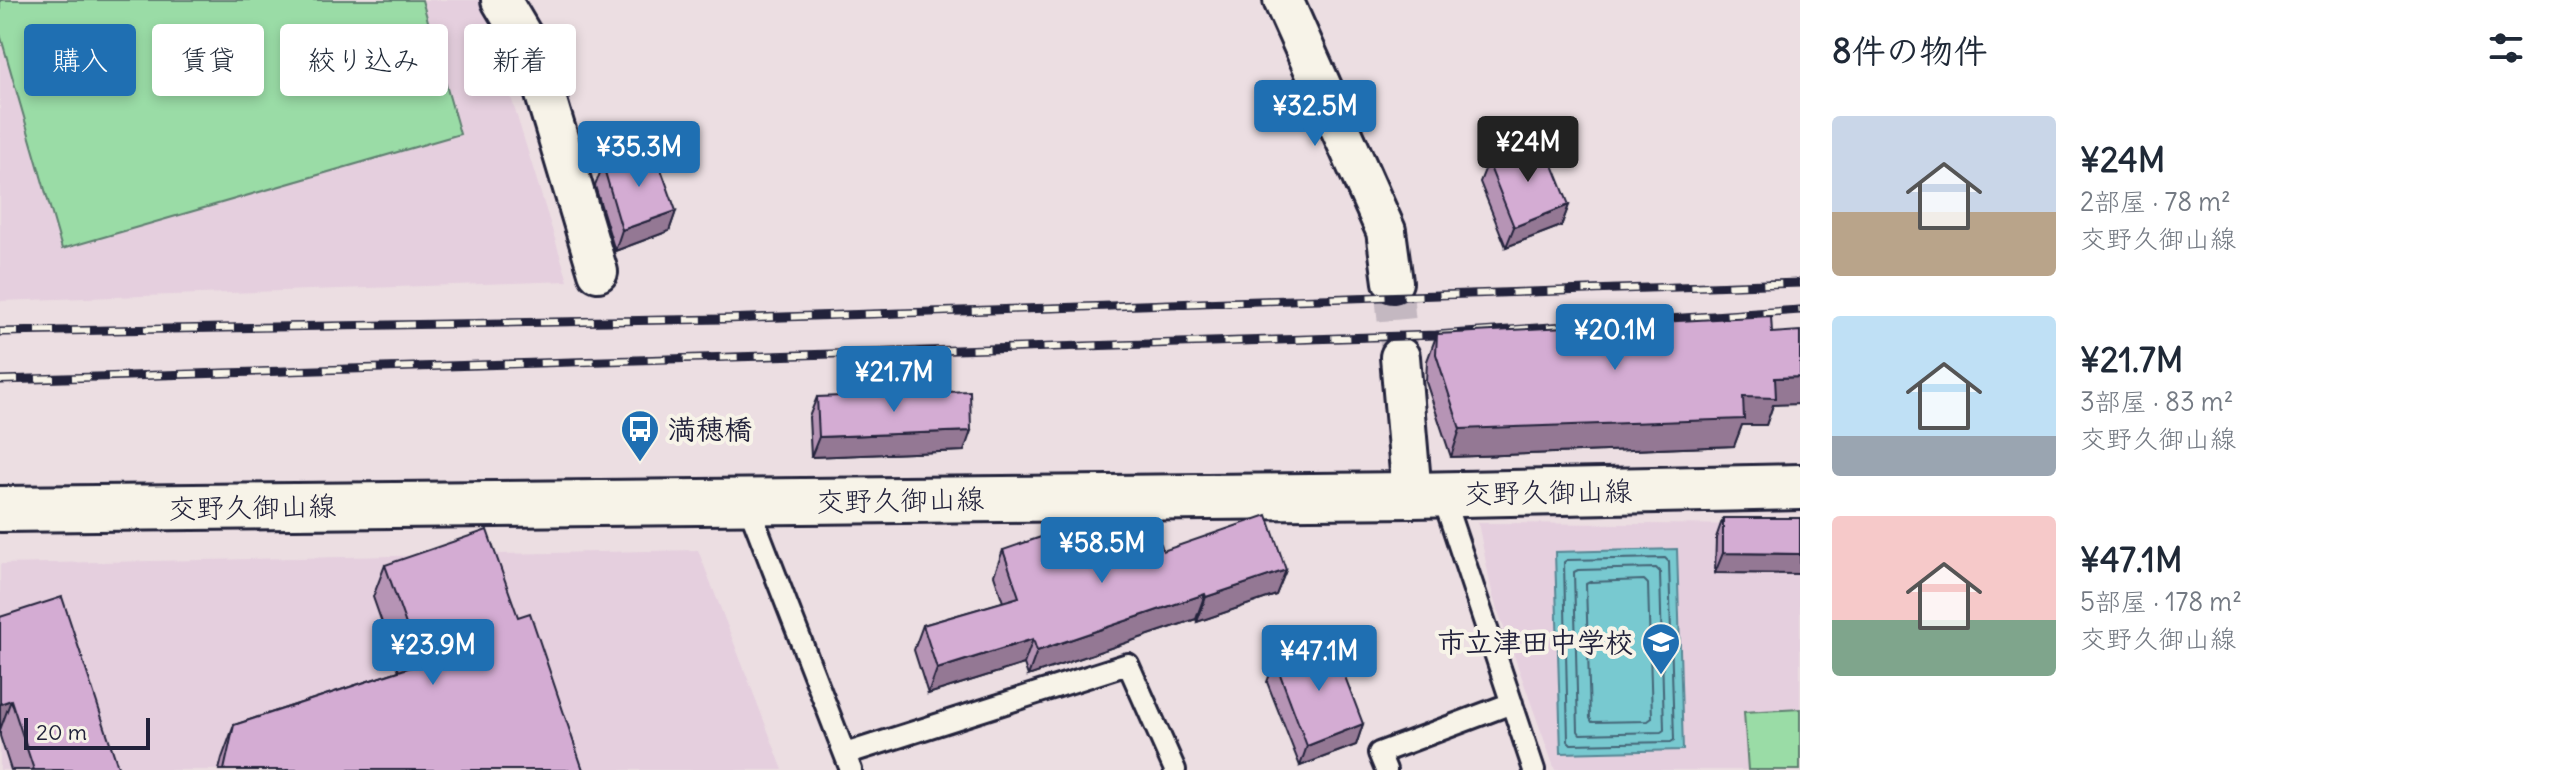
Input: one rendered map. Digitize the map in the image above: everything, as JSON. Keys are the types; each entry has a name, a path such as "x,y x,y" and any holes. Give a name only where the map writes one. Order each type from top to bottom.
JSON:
{"main road":[{"name":"交野久御山線","path":"0,509 1427,494 1800,487"}],"street":[{"path":"501,0 533,54 598,272"},
{"path":"1283,0 1386,231 1393,282"},
{"path":"1400,357 1427,494"}],"lane":[{"path":"1427,494 1512,703 1534,770"},
{"path":"747,502 848,762 1128,664 1175,770"},
{"path":"1386,770 1379,753 1512,703"}],"shaded area":[{"path":"0,0 481,0 488,24 464,24 464,96 511,96 568,281 0,301"},
{"name":"市立津田中学校","path":"1478,523 1800,525 1800,770 1555,770 1493,597"},
{"path":"698,550 783,770 0,770 0,564"}],"green space":[{"path":"0,0 422,0 429,24 280,24 280,96 448,96 448,92 460,134 62,249 0,34"},
{"path":"1800,709 1800,770 1748,770 1744,712"}],"water":[{"path":"1677,549 1683,750 1561,753 1555,552"}],"building":[{"path":"1543,140 1569,205 1514,227 1488,162"},
{"path":"653,147 676,211 622,230 603,165"},
{"path":"1771,316 1772,333 1800,331 1800,377 1775,378 1776,398 1743,397 1744,419 1460,429 1436,354 1437,334"},
{"path":"970,391 971,431 819,437 817,397"},
{"path":"1267,515 1286,570 1037,651 1033,639 937,669 923,625 1019,597 1003,550 1079,524 1131,528 1139,551 1161,544 1163,551"},
{"path":"1723,518 1800,518 1800,554 1723,553"},
{"path":"487,530 518,617 530,613 583,770 224,770 234,725 420,664 385,565"},
{"path":"62,597 119,770 34,770 11,700 0,704 0,617"},
{"path":"1331,640 1363,724 1307,746 1275,661"}],"tunnel":[{"path":"1393,282 1400,357"}],"railway":[{"path":"0,332 723,319 1800,283"},
{"path":"0,380 1436,335 1800,310"}],"place":[{"name":"満穂橋","path":"640,463"},
{"name":"市立津田中学校","path":"1661,676"}]}
